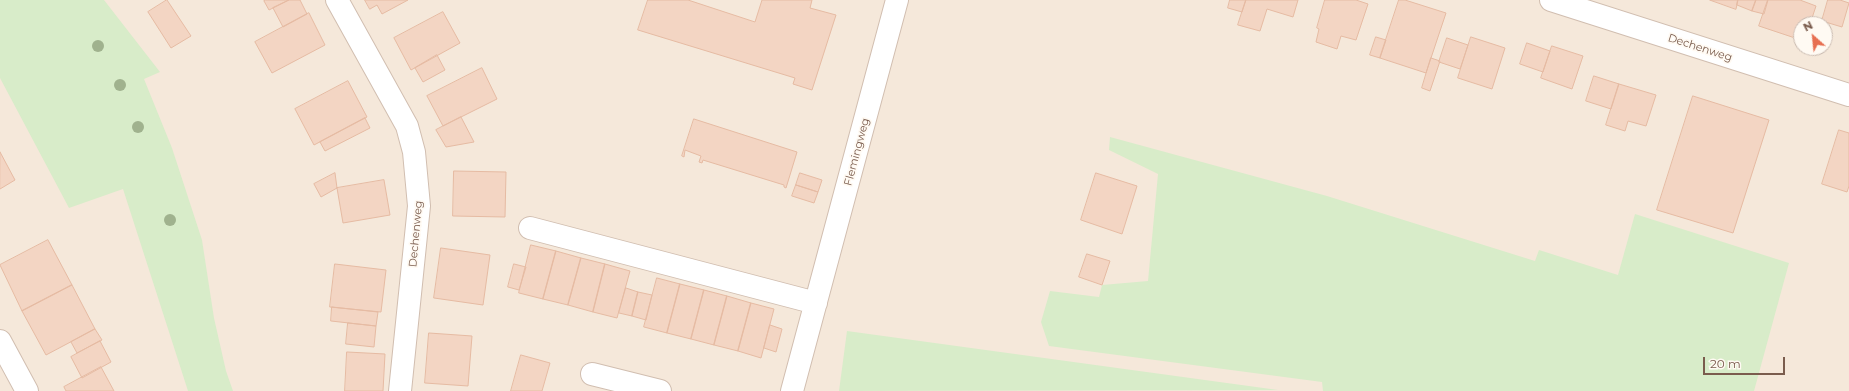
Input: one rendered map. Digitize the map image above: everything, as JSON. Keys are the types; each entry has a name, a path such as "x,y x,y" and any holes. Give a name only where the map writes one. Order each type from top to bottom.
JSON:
{"street":[{"name":"Dechenweg","path":"337,0 407,126 414,152 419,206 400,391"},
{"name":"Flemingweg","path":"792,391 897,0"},
{"name":"Dechenweg","path":"1551,0 1849,95"},
{"path":"530,228 816,303"},
{"path":"0,341 27,391"},
{"path":"592,374 660,391"}],"shaded area":[{"path":"0,0 1849,0 1849,391 0,391"}],"green space":[{"path":"0,0 104,0 160,72 144,79 172,148 202,240 214,318 226,371 233,391 188,391 123,189 69,208 0,78"},
{"path":"1110,137 1327,196 1535,261 1539,250 1618,275 1635,214 1789,263 1754,391 1323,391 1322,382 1049,346 1041,322 1050,291 1099,297 1102,285 1148,281 1158,174 1109,150"},
{"path":"847,331 1278,390 839,391"}],"building":[{"path":"167,0 191,36 171,48 148,12"},
{"path":"289,0 269,10 264,1"},
{"path":"289,0 300,0 307,14 283,27 273,8"},
{"path":"365,0 408,0 382,14 377,5 370,9"},
{"path":"648,0 688,0 755,22 762,0 812,0 810,8 836,15 812,90 793,84 795,78 638,30"},
{"path":"1230,0 1246,0 1242,12 1228,8"},
{"path":"1246,0 1298,0 1293,17 1267,9 1260,31 1238,25"},
{"path":"1325,0 1356,0 1368,4 1356,40 1341,36 1337,49 1316,42 1319,29 1317,28"},
{"path":"1399,0 1405,0 1446,13 1426,73 1380,58"},
{"path":"1710,0 1738,0 1736,9"},
{"path":"1738,0 1756,0 1752,11 1737,5"},
{"path":"1756,0 1768,0 1764,14 1752,11"},
{"path":"1768,0 1800,0 1816,6 1813,16 1793,16 1793,37 1759,26"},
{"path":"1828,0 1840,0 1849,3 1842,27 1833,24 1833,16 1823,16"},
{"path":"443,12 460,43 411,70 394,38"},
{"path":"309,13 325,45 272,73 255,42"},
{"path":"1376,37 1386,40 1380,58 1370,55"},
{"path":"1471,37 1505,48 1492,89 1458,78"},
{"path":"1447,38 1468,45 1460,69 1439,62"},
{"path":"1527,43 1550,51 1543,72 1520,64"},
{"path":"1552,46 1583,56 1572,89 1541,78"},
{"path":"437,55 445,70 423,82 415,68"},
{"path":"1431,58 1440,61 1430,91 1422,88"},
{"path":"482,68 497,99 443,126 427,96"},
{"path":"1594,76 1619,84 1611,109 1586,101"},
{"path":"348,81 367,117 314,145 295,109"},
{"path":"1619,84 1656,95 1646,126 1628,121 1625,131 1606,125"},
{"path":"1693,96 1769,120 1733,233 1657,210"},
{"path":"461,117 474,142 446,147 436,130"},
{"path":"365,118 370,128 325,151 320,142"},
{"path":"694,119 797,152 786,188 784,185 703,160 702,163 699,162 701,156 685,150 684,157 682,156"},
{"path":"1839,130 1849,133 1849,186 1847,192 1822,184"},
{"path":"0,152 15,180 0,189"},
{"path":"454,171 506,172 505,217 453,216"},
{"path":"335,173 337,188 321,197 314,184"},
{"path":"800,173 822,180 818,192 796,185"},
{"path":"1096,173 1137,186 1122,234 1081,220"},
{"path":"384,180 390,215 343,223 337,188"},
{"path":"796,185 818,192 814,203 792,196"},
{"path":"48,240 72,285 22,311 0,265"},
{"path":"531,245 556,251 543,299 519,293"},
{"path":"441,248 490,255 483,305 434,298"},
{"path":"556,251 581,258 568,305 543,299"},
{"path":"1087,254 1110,261 1102,285 1079,277"},
{"path":"581,258 605,264 593,312 568,305"},
{"path":"335,264 386,270 381,312 330,307"},
{"path":"514,264 526,267 519,290 508,287"},
{"path":"605,264 630,271 617,318 593,312"},
{"path":"657,278 680,284 667,333 644,327"},
{"path":"680,284 704,290 691,339 667,333"},
{"path":"72,285 95,329 46,355 22,311"},
{"path":"626,288 638,292 632,316 619,313"},
{"path":"704,290 727,296 714,345 691,339"},
{"path":"638,292 652,295 646,320 632,316"},
{"path":"727,296 751,303 738,351 714,345"},
{"path":"751,303 774,309 761,358 738,351"},
{"path":"332,307 378,312 376,326 331,321"},
{"path":"348,323 376,326 374,347 346,344"},
{"path":"770,325 782,329 776,352 764,348"},
{"path":"95,329 102,340 77,353 71,342"},
{"path":"429,333 472,336 468,386 425,383"},
{"path":"100,341 111,362 82,378 71,357"},
{"path":"347,352 385,354 383,391 345,391"},
{"path":"521,355 550,363 542,391 511,391"},
{"path":"101,367 114,391 66,391 64,387"}]}
